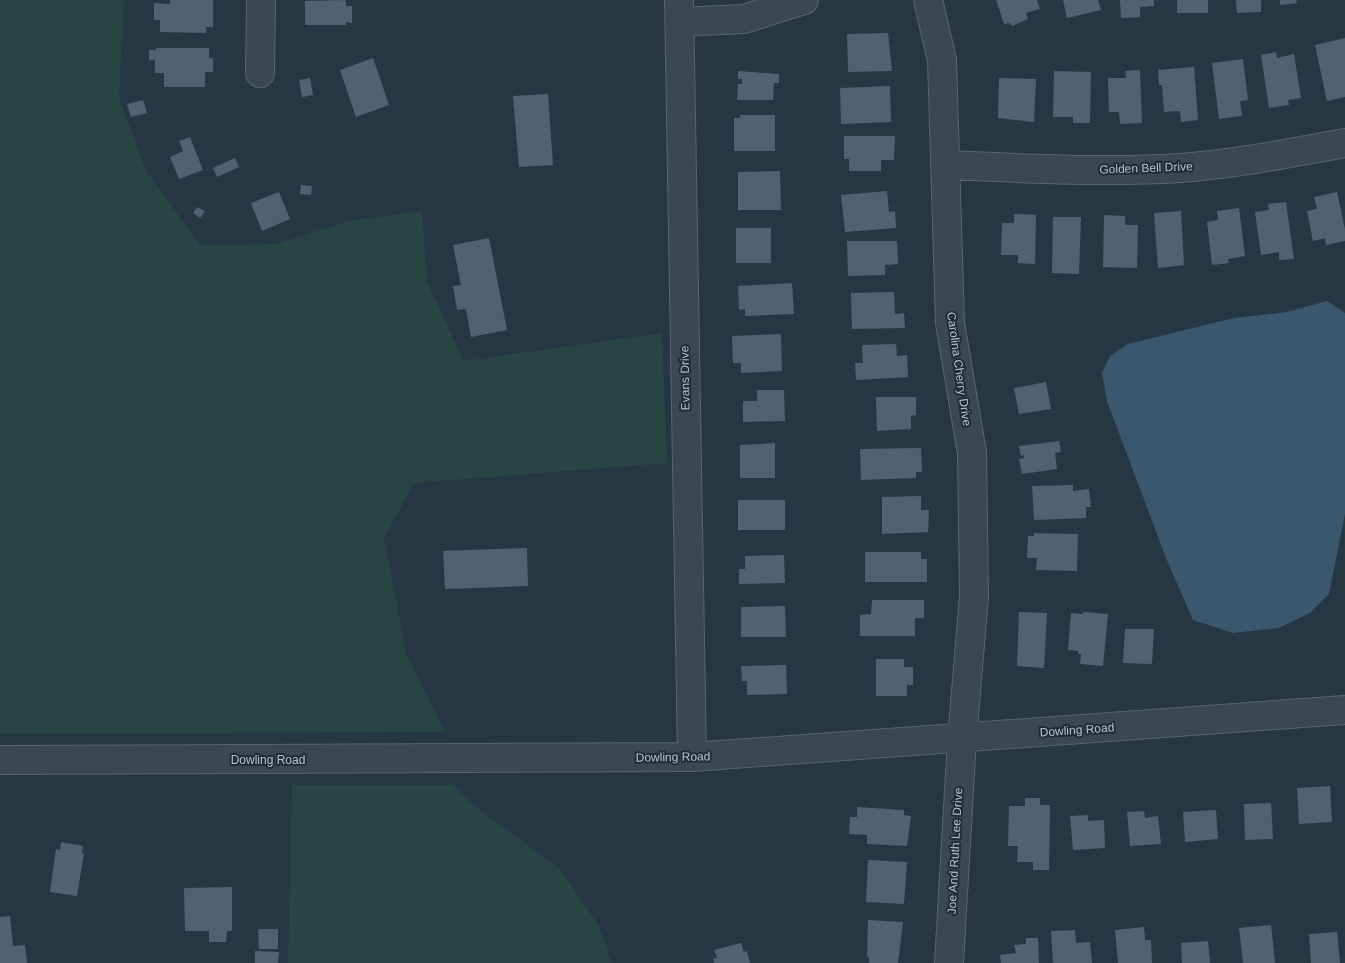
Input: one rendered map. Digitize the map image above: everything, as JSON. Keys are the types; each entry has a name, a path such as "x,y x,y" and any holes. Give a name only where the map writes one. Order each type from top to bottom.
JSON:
{"street":[{"path":"260,72 261,0"},
{"path":"680,11 744,19 804,0"},
{"name":"Carolina Cherry Drive","path":"928,0 942,60 950,323 972,453 974,596 962,738"},
{"name":"Evans Drive","path":"680,11 692,757"},
{"name":"Golden Bell Drive","path":"945,165 1075,170 1180,168 1264,157 1345,143"},
{"name":"Dowling Road","path":"0,760 692,757 1345,710"},
{"name":"Joe And Ruth Lee Drive","path":"949,963 962,738"}],"green space":[{"path":"0,0 124,0 119,97 146,171 201,246 276,244 349,221 422,211 427,282 464,361 662,333 667,463 414,483 384,538 406,653 445,732 0,734"},
{"path":"292,785 453,785 473,805 560,869 599,926 612,963 288,963"}],"water":[{"path":"1327,301 1345,313 1345,514 1329,594 1310,613 1279,628 1233,633 1193,620 1166,558 1107,401 1102,373 1110,356 1128,344 1234,318 1287,312"}],"building":[{"path":"170,0 213,0 213,27 206,27 206,33 160,32 160,20 154,20 154,3 170,4"},
{"path":"346,0 346,6 352,6 352,23 346,22 346,25 305,25 305,1"},
{"path":"996,0 1037,0 1040,9 1026,13 1028,19 1012,26 1010,23 1004,24"},
{"path":"1063,0 1098,0 1101,10 1067,18"},
{"path":"1120,0 1154,0 1154,6 1140,7 1140,17 1121,18"},
{"path":"1177,0 1208,0 1208,13 1177,13"},
{"path":"1236,0 1261,0 1261,12 1237,13"},
{"path":"1280,0 1296,0 1297,3 1280,5"},
{"path":"888,33 892,71 848,72 847,34"},
{"path":"1345,38 1345,97 1327,101 1315,45"},
{"path":"156,48 209,48 209,58 213,58 213,72 205,72 205,87 164,87 164,73 155,73 155,60 149,60 149,50 156,50"},
{"path":"1276,52 1277,58 1294,54 1301,98 1288,100 1289,105 1269,108 1261,55"},
{"path":"373,58 389,105 356,117 340,70"},
{"path":"1243,59 1248,100 1240,101 1242,116 1219,119 1212,63"},
{"path":"1194,67 1198,120 1181,122 1180,111 1164,112 1162,85 1159,85 1158,70"},
{"path":"1140,70 1142,123 1120,124 1119,112 1109,112 1108,78 1126,78 1125,71"},
{"path":"738,71 779,74 779,83 774,83 773,100 737,100 738,84 742,84 742,79 738,79"},
{"path":"1054,71 1091,72 1090,123 1073,123 1073,117 1053,117"},
{"path":"310,78 313,95 302,97 299,80"},
{"path":"999,78 1036,79 1034,122 998,118"},
{"path":"890,86 891,122 841,124 840,88"},
{"path":"548,94 553,165 519,167 513,96"},
{"path":"143,100 147,113 131,117 127,104"},
{"path":"740,115 775,115 775,151 734,151 734,118 740,118"},
{"path":"844,136 895,136 894,160 881,160 881,171 849,171 849,159 844,159"},
{"path":"190,137 203,170 179,179 170,157 183,151 179,141"},
{"path":"235,158 239,167 217,177 213,168"},
{"path":"780,171 781,210 738,210 738,172"},
{"path":"301,185 312,186 311,195 300,194"},
{"path":"887,191 889,212 895,211 896,228 845,232 841,195"},
{"path":"279,192 290,219 262,231 251,203"},
{"path":"1337,192 1345,229 1345,241 1326,245 1325,238 1313,241 1307,211 1317,209 1314,197"},
{"path":"1286,202 1294,259 1279,260 1279,252 1261,255 1255,212 1269,210 1268,204"},
{"path":"197,207 205,211 200,218 193,213"},
{"path":"1239,208 1245,256 1228,259 1229,263 1212,265 1207,222 1218,220 1217,211"},
{"path":"1181,211 1184,265 1158,268 1154,213"},
{"path":"1014,214 1036,215 1035,264 1018,263 1018,255 1001,255 1002,223 1014,223"},
{"path":"1104,215 1125,216 1125,225 1138,225 1137,268 1103,267"},
{"path":"1053,217 1081,217 1079,274 1052,273"},
{"path":"736,228 771,228 771,263 736,263"},
{"path":"489,238 507,330 471,337 466,309 457,310 453,286 461,285 453,245"},
{"path":"847,241 897,241 898,264 885,265 885,275 848,276"},
{"path":"792,283 794,314 745,316 745,309 739,310 738,286"},
{"path":"894,292 895,314 904,313 905,328 852,329 851,293"},
{"path":"781,334 782,371 741,373 741,363 733,363 732,336"},
{"path":"896,344 897,356 907,355 908,377 856,380 855,363 863,363 862,345"},
{"path":"1046,382 1051,409 1019,414 1014,388"},
{"path":"757,390 784,390 785,421 743,422 743,401 757,401"},
{"path":"876,397 916,397 916,415 911,416 911,429 877,431"},
{"path":"1059,441 1061,452 1055,453 1057,469 1022,474 1019,459 1024,458 1024,455 1021,456 1019,446"},
{"path":"775,443 775,478 740,478 740,445"},
{"path":"921,448 922,472 916,472 916,478 861,480 860,449"},
{"path":"1073,485 1073,491 1089,489 1091,507 1086,507 1086,518 1034,520 1032,486"},
{"path":"921,496 921,510 929,510 928,532 882,534 882,497"},
{"path":"738,500 785,500 785,530 738,530"},
{"path":"1034,533 1078,534 1077,571 1036,570 1037,558 1027,558 1028,536 1034,536"},
{"path":"527,548 528,586 445,589 443,551"},
{"path":"865,552 921,552 921,559 927,559 927,582 865,582"},
{"path":"784,555 785,583 739,584 739,569 745,569 745,556"},
{"path":"872,600 924,600 924,618 915,618 915,636 860,636 860,615 871,614"},
{"path":"785,606 786,637 741,637 741,607"},
{"path":"1019,612 1047,613 1044,668 1017,666"},
{"path":"1083,612 1108,614 1103,666 1080,664 1081,654 1078,654 1078,651 1068,650 1071,613 1083,614"},
{"path":"1125,629 1154,629 1152,664 1123,663"},
{"path":"876,659 904,659 904,667 913,667 913,685 907,685 907,696 876,696"},
{"path":"786,665 787,694 747,695 747,681 742,681 741,666"},
{"path":"1330,786 1332,822 1299,824 1297,788"},
{"path":"1025,798 1040,798 1040,805 1050,805 1049,870 1033,870 1033,862 1017,862 1018,846 1008,846 1009,806 1025,806"},
{"path":"1271,803 1273,839 1245,840 1244,804"},
{"path":"857,807 904,810 904,815 911,816 907,846 867,844 867,835 849,834 850,817 857,817"},
{"path":"1216,810 1218,839 1185,842 1183,812"},
{"path":"1144,811 1145,818 1158,816 1161,844 1130,846 1127,812"},
{"path":"1088,815 1088,821 1104,820 1105,848 1073,850 1070,816"},
{"path":"61,842 83,846 82,853 84,853 77,896 50,892 56,849 60,850"},
{"path":"868,860 907,862 904,904 866,902"},
{"path":"232,887 232,931 227,931 226,942 209,942 209,931 185,931 184,888"},
{"path":"10,916 13,946 25,945 27,963 0,963 0,917"},
{"path":"868,920 903,922 898,963 869,963 869,957 867,957"},
{"path":"1271,925 1275,963 1243,963 1239,928"},
{"path":"1144,927 1145,940 1151,940 1152,963 1118,963 1115,930"},
{"path":"258,929 278,929 278,949 259,949"},
{"path":"1075,930 1076,943 1090,942 1092,963 1053,963 1051,931"},
{"path":"1337,932 1340,963 1311,963 1309,934"},
{"path":"1026,938 1038,938 1039,963 1001,963 1000,955 1016,953 1014,945 1026,944"},
{"path":"1208,941 1210,963 1182,963 1181,943"},
{"path":"741,943 744,952 747,951 750,963 714,963 713,959 717,958 714,950"},
{"path":"255,951 279,952 278,963 255,963"}]}
